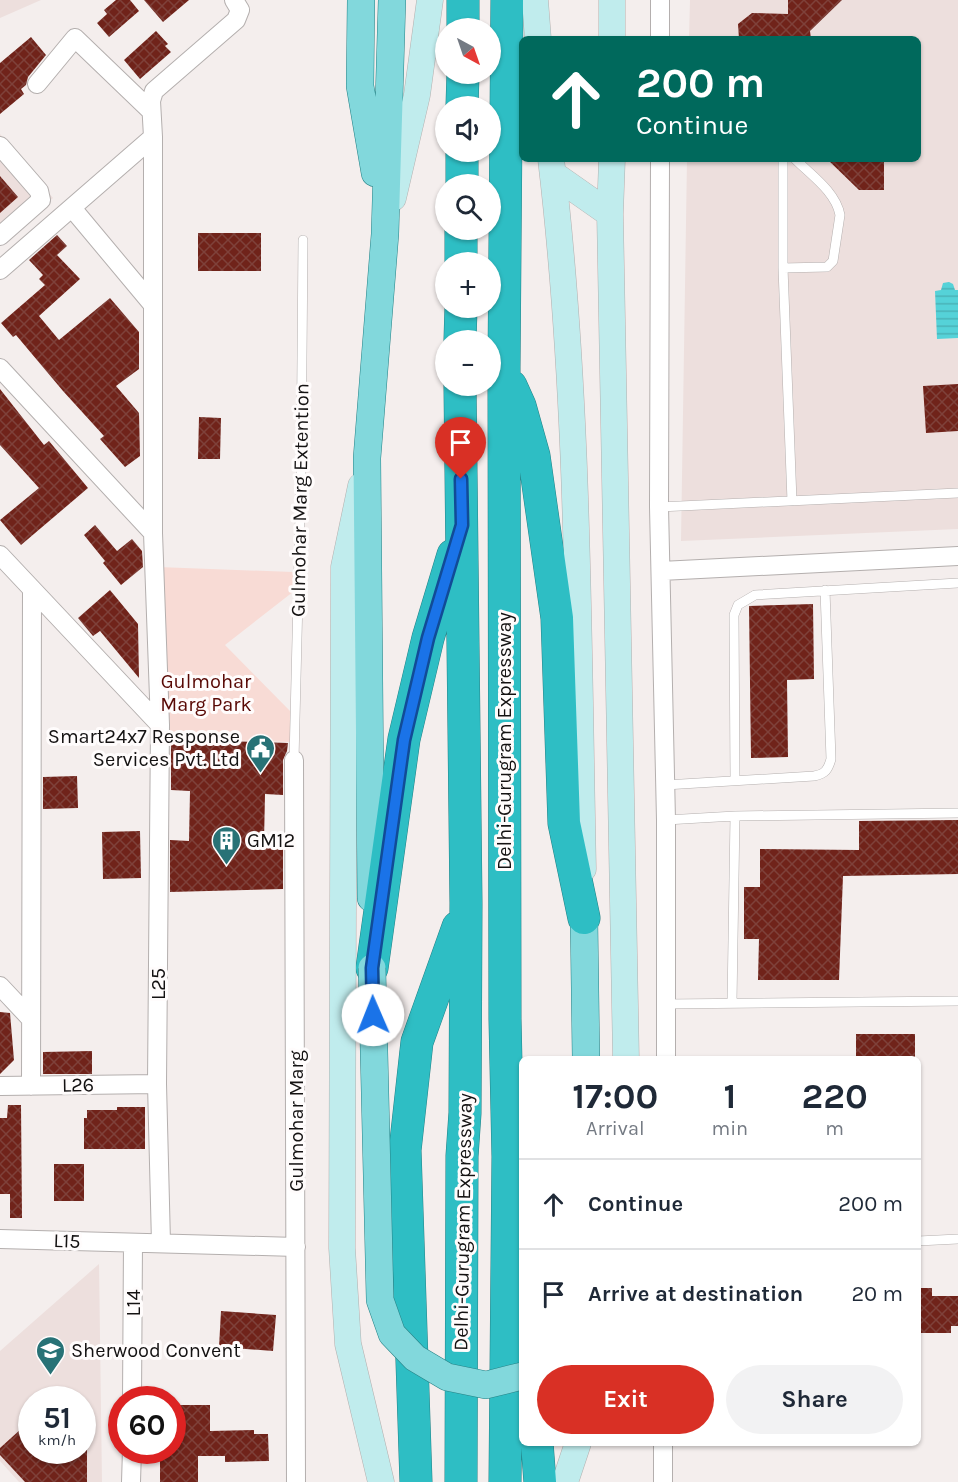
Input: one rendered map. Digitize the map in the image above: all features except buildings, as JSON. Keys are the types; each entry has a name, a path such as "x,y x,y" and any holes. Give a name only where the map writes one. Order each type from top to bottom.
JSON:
{"highway":[{"path":"463,0 463,18"},
{"name":"Delhi-Gurugram Expressway","path":"505,1482 508,1188 505,1019 504,368 507,0"},
{"path":"504,368 520,406 534,456 557,618 564,824 584,918"},
{"name":"Delhi-Gurugram Expressway","path":"460,396 466,903 465,1113 462,1156 461,1482"},
{"path":"372,968 404,740 428,638 462,525"},
{"path":"416,1482 405,1150 417,1042 466,903"},
{"path":"508,1188 519,1236"},
{"path":"537,1446 540,1482"}],"main road":[{"path":"361,0 360,86 385,234"},
{"path":"392,0 385,234 367,458 372,968 380,1300 392,1334 416,1358 447,1377 486,1385 519,1377"},
{"path":"385,234 417,95 430,0"},
{"path":"535,0 537,36"},
{"path":"612,0 612,36"},
{"path":"612,162 610,213 626,1056"},
{"path":"552,166 610,213"},
{"path":"552,166 560,238 573,436 586,1056"},
{"path":"367,458 344,567 342,1248 348,1344 381,1482"},
{"path":"565,1482 577,1446"}],"street":[{"path":"151,111 154,91 236,20 240,10 234,0"},
{"path":"660,0 660,36"},
{"path":"36,84 75,38 151,111"},
{"name":"L25","path":"151,111 153,137 153,533 160,725 157,1084 161,1244"},
{"path":"0,270 153,137"},
{"path":"0,146 39,191 41,200 0,236"},
{"path":"660,162 659,507 666,820 666,1056"},
{"path":"72,207 153,305"},
{"path":"0,368 153,533"},
{"path":"0,555 160,725"},
{"path":"661,571 958,556"},
{"path":"31,1086 32,590"},
{"name":"Gulmohar Marg","path":"294,760 296,1482"},
{"path":"0,986 30,1018"},
{"name":"L26","path":"0,1086 157,1084"},
{"name":"L15","path":"0,1239 296,1247"},
{"name":"L14","path":"132,1386 133,1243"},
{"path":"663,1446 663,1482"},
{"path":"131,1482 132,1464"}],"lane":[{"path":"783,162 783,268 792,501"},
{"path":"783,268 827,267 833,261 840,214 831,194 798,162"},
{"name":"Gulmohar Marg Extention","path":"294,760 301,476 303,240"},
{"path":"659,507 958,493"},
{"path":"735,780 734,615 738,605 755,595 958,583"},
{"path":"665,785 814,776 823,774 829,768 831,759 825,590"},
{"path":"666,820 735,816 958,813"},
{"path":"732,1002 735,816"},
{"path":"666,1004 958,1001"},
{"path":"921,1240 958,1239"}],"shaded area":[{"path":"0,0 41,0 0,18"},
{"path":"690,0 958,0 958,529 681,541 687,162 921,162 921,36 689,36"},
{"path":"0,134 53,198 0,242"},
{"name":"Sherwood Convent","path":"99,1264 102,1482 19,1482 0,1461 0,1351"}],"green space":[{"name":"Gulmohar Marg Park","path":"158,567 293,572 298,588 225,645 295,716 295,742 163,739"}],"water":[{"path":"943,283 953,284 955,290 958,290 958,338 937,339 935,291 941,290"}],"place":[{"name":"Smart24x7 Response Services Pvt. Ltd","path":"261,774"},
{"name":"GM12","path":"226,866"},
{"name":"Sherwood Convent","path":"50,1376"}],"route":[{"path":"373,1015 372,968 404,740 428,638 462,525 461,479"}]}
